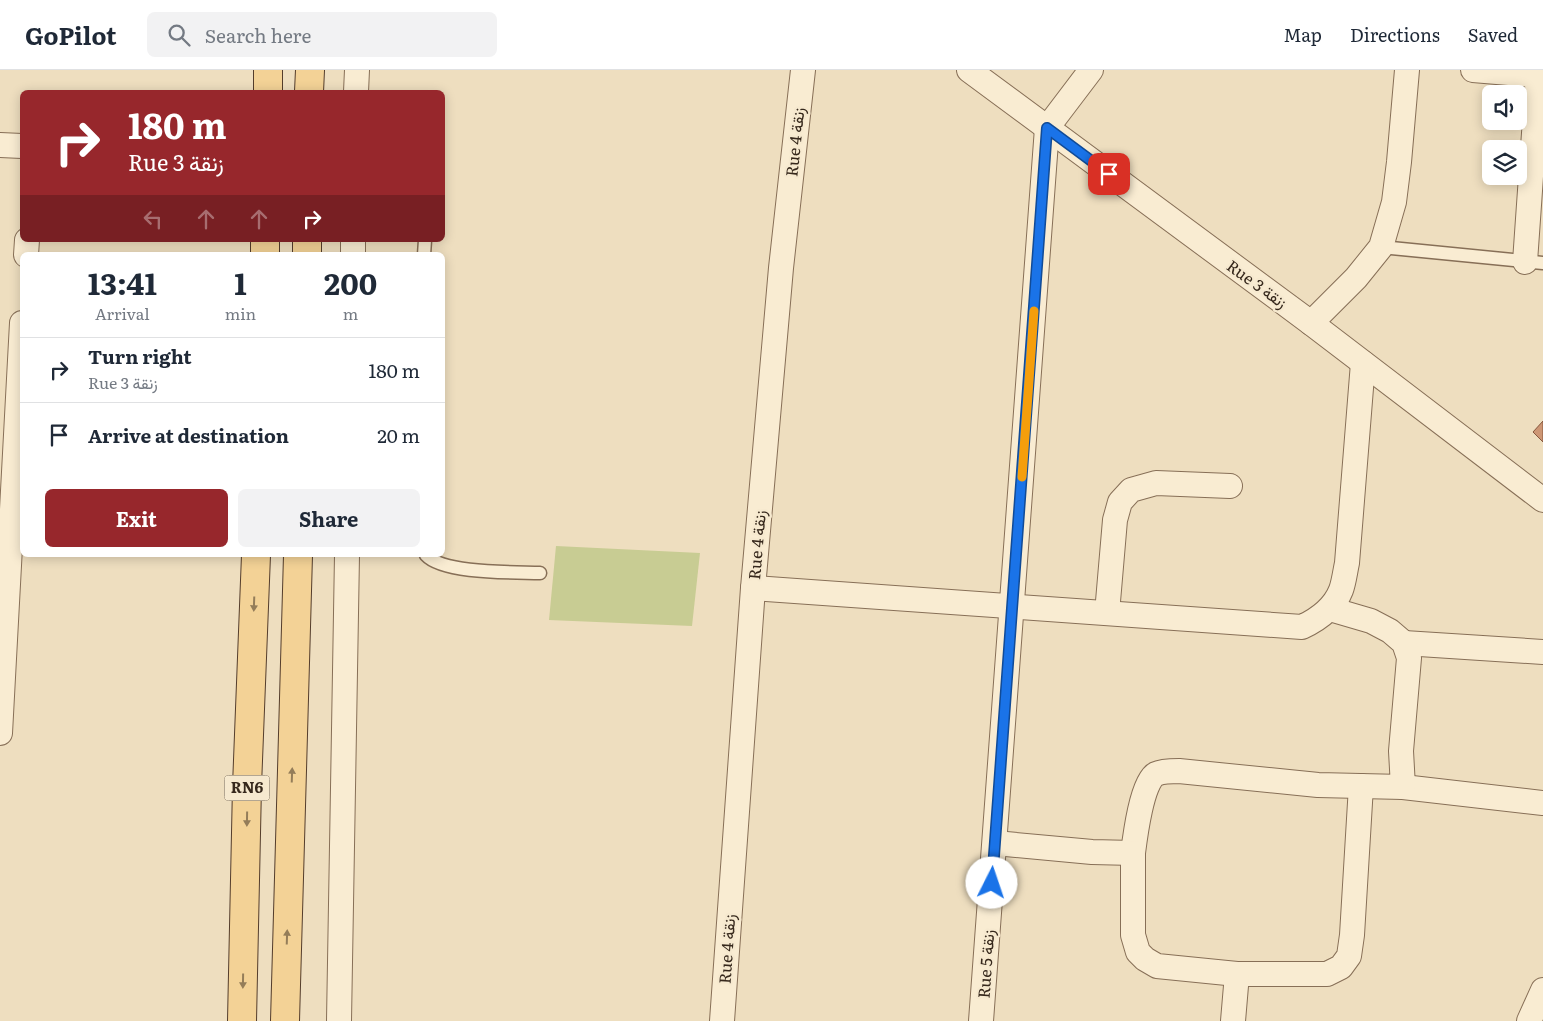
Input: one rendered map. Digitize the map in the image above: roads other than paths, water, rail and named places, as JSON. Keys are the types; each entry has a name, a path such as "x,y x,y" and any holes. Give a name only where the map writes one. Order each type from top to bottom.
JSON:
{"main road":[{"path":"267,70 268,90"},
{"path":"309,90 310,70"},
{"name":"RN6","path":"242,1021 256,557"},
{"name":"RN6","path":"285,1021 298,557"}],"street":[{"path":"259,90 267,70"},
{"path":"356,90 357,70"},
{"name":"Rue 4 زنقة","path":"722,1021 753,588 781,268 804,70"},
{"name":"Rue 3 زنقة","path":"969,70 1311,324 1543,500"},
{"path":"1047,128 1092,70"},
{"path":"1311,324 1356,278 1382,247 1394,202 1408,70"},
{"path":"1473,70 1540,76 1534,263"},
{"name":"Rue 5 زنقة","path":"981,1021 1047,128"},
{"path":"0,145 20,146"},
{"path":"0,734 1,680 20,357"},
{"path":"753,588 1302,627 1316,621 1330,609 1341,590 1347,563 1363,363"},
{"path":"1107,613 1115,520 1120,502 1131,490 1156,483 1230,486"},
{"path":"339,1021 347,557"},
{"path":"1330,609 1371,622 1390,631 1404,642 1543,652"},
{"path":"1403,788 1401,751 1409,658 1404,642"},
{"path":"1361,786 1352,935 1349,956 1341,967 1327,974 1237,974 1157,966 1138,952 1133,935 1133,853 1137,824 1146,788 1155,774 1179,771 1318,785 1361,786 1403,788 1543,803"},
{"path":"995,843 1092,852 1133,853"},
{"path":"1233,1021 1237,974"},
{"path":"1529,1021 1543,990"}],"lane":[{"path":"1382,247 1534,263"},
{"path":"427,557 444,566 475,570 540,573"}]}
